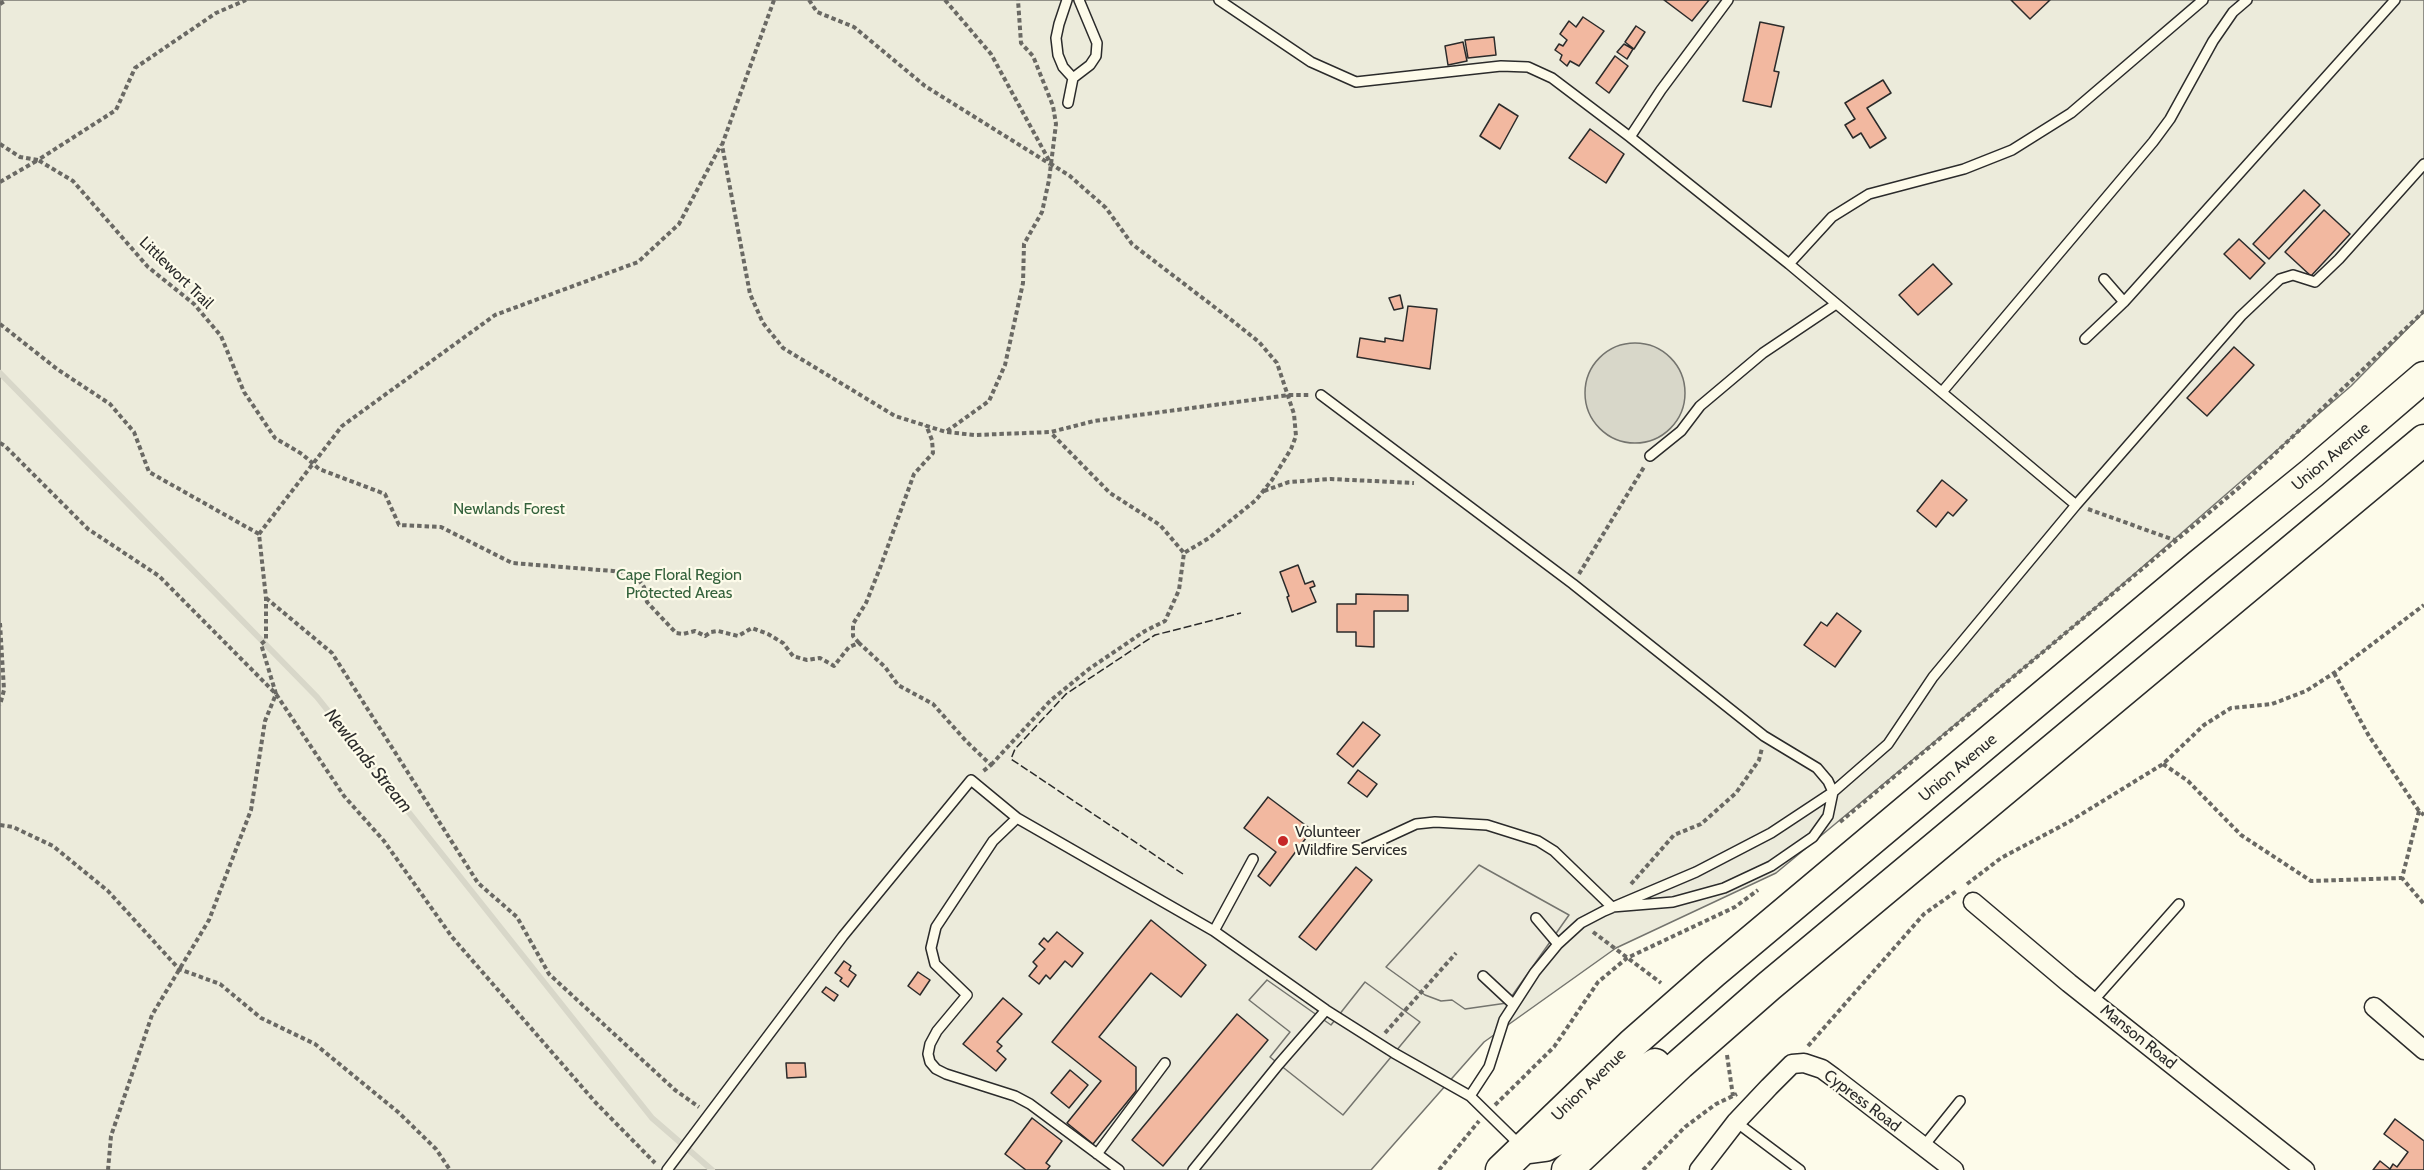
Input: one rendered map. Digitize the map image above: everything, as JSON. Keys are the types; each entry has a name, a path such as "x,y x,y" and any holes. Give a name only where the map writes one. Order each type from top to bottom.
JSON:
{"highway":[{"name":"Union Avenue","path":"1501,1170 1523,1159 1632,1044 1714,972 2330,458 2424,376"},
{"path":"1567,1170 1769,986 2424,440"},
{"path":"1523,1159 1559,1140 1620,1090 1731,1008 1769,986"}],"street":[{"name":"Manson Road","path":"1973,902 2305,1170"},
{"path":"2374,1007 2424,1050"},
{"path":"1699,1170 1736,1122 1792,1064"},
{"name":"Cypress Road","path":"1792,1064 1804,1064 1822,1069 1954,1170"}],"lane":[{"path":"1067,0 1056,38 1058,55 1063,68 1073,78"},
{"path":"1068,102 1073,78 1090,65 1096,56 1097,43 1079,0"},
{"path":"1219,0 1311,62 1356,82 1500,66 1528,67 1552,78 1789,264 2076,505"},
{"path":"1630,137 1661,90 1728,0"},
{"path":"1789,264 1832,217 1869,194 1964,169 2012,150 2071,113 2203,0"},
{"path":"1942,392 2153,142 2176,109 2213,41 2233,12 2247,0"},
{"path":"2085,339 2124,302 2395,0"},
{"path":"1470,1096 1489,1067 1496,1039 1513,1004 1558,944 1581,923 1612,907 1696,872 1743,849 1833,792 1888,744 1933,677 2076,505 2196,366 2280,279 2293,275 2314,282 2338,259 2424,164"},
{"path":"2104,279 2124,302"},
{"path":"1650,456 1681,431 1700,406 1763,353 1836,304"},
{"path":"1321,395 1573,584 1764,736 1817,768 1828,781 1833,792 1828,816 1813,837 1771,866 1724,888 1673,902 1612,907 1554,851 1526,837 1487,825 1435,822 1416,825 1364,848"},
{"path":"670,1167 843,936 971,780 1017,818 1214,931 1377,1043 1470,1096 1487,1112 1523,1159"},
{"path":"1017,818 993,840 936,927 931,948 935,964 967,995 937,1031 930,1044 928,1054 930,1062 936,1069 946,1074 1015,1096 1030,1104 1119,1170"},
{"path":"1214,931 1253,859"},
{"path":"2093,1001 2179,904"},
{"path":"1536,918 1558,944"},
{"path":"1483,976 1513,1004"},
{"path":"1193,1170 1326,1010"},
{"path":"1097,1154 1165,1063"},
{"path":"1923,1147 1960,1101"},
{"path":"1736,1122 1800,1170"}],"path":[{"path":"0,4 6,0"},
{"path":"0,182 116,110 135,68 216,14 246,0"},
{"path":"108,1170 111,1136 152,1015 208,920 251,810 265,721 276,694 261,644 266,640 266,598 259,534 342,426 495,315 638,262 679,224 722,145 774,0"},
{"path":"809,0 817,12 854,27 925,86 1070,176 1106,208 1132,244 1185,282 1258,342 1277,363 1294,414 1296,436 1286,460 1256,500 1209,538 1184,553"},
{"path":"945,0 991,54 1051,164"},
{"path":"946,432 989,401 1005,365 1023,283 1024,244 1042,212 1051,164 1056,124 1053,106 1033,56 1021,43 1018,0"},
{"name":"Littlewort Trail","path":"0,144 20,157 38,160 73,181 148,267 194,304 221,336 244,392 275,438 302,454 319,469 385,494 399,525 441,527 512,563 625,572 638,579 644,587 647,602 676,633 695,631 705,636 718,631 738,636 752,628 783,643 793,656 807,660 820,658 834,666 849,647 859,643"},
{"path":"722,145 750,294 763,323 783,348 896,416 946,432 975,435 1051,432 1094,421 1288,395 1321,395"},
{"path":"1833,828 2241,486 2424,311"},
{"path":"0,324 57,369 110,404 134,432 148,472 259,534"},
{"path":"926,425 932,440 933,453 914,474 866,603 853,624 853,636 885,667 898,685 933,704 966,741 992,765"},
{"path":"971,780 992,765 1050,701 1089,669 1144,631 1165,621 1179,590 1184,553 1160,525 1110,493 1051,432"},
{"path":"0,443 88,530 159,576 276,694 344,796 384,840 452,937 596,1103 662,1170"},
{"path":"1573,584 1650,456"},
{"path":"1263,491 1289,482 1331,479 1441,485"},
{"path":"2076,505 2177,541"},
{"path":"266,598 332,653 366,703 477,883 517,917 549,974 675,1090 710,1114"},
{"path":"1792,1064 1924,914 2001,858 2067,824 2163,764 2204,725 2230,708 2272,704 2306,691 2334,673 2424,605"},
{"path":"0,623 4,690 0,705"},
{"path":"2334,673 2369,736 2419,811 2424,815"},
{"path":"1612,907 1674,835 1701,824 1736,793 1759,760 1764,736"},
{"path":"2163,764 2188,781 2241,835 2311,881 2402,878"},
{"path":"2402,878 2419,811"},
{"path":"0,825 14,827 53,846 108,891 179,969 220,984 261,1018 315,1044 398,1112 436,1149 450,1170"},
{"path":"2402,878 2424,904"},
{"path":"1439,1170 1487,1112 1554,1047 1598,982 1627,958 1735,907 1761,887"},
{"path":"1377,1043 1456,953"},
{"path":"1627,958 1661,983"},
{"path":"1727,1055 1736,1122"},
{"path":"1643,1170 1685,1127 1732,1095 1769,1087"}],"green space":[{"name":"Cape Floral Region Protected Areas","path":"0,0 2424,0 2424,312 2351,386 2080,621 1776,873 1616,948 1484,1042 1371,1170 0,1170"}],"shaded area":[{"path":"1635,343 1654,347 1670,358 1681,374 1685,393 1681,412 1670,428 1654,439 1635,443 1616,439 1600,428 1589,412 1585,393 1589,374 1600,358 1616,347"},
{"path":"1479,865 1569,915 1507,1003 1465,1009 1452,1000 1441,1001 1425,995 1386,967"},
{"path":"1267,980 1331,1025 1365,982 1420,1022 1343,1115 1270,1057 1290,1032 1249,1000"}],"building":[{"path":"1664,0 1709,0 1692,21"},
{"path":"2011,0 2050,0 2030,19"},
{"path":"1583,17 1604,31 1579,66 1570,61 1567,66 1560,60 1562,55 1555,50 1559,44 1563,46 1567,40 1560,34 1569,21 1576,27"},
{"path":"1760,22 1784,27 1774,71 1779,72 1771,107 1743,101"},
{"path":"1636,26 1645,32 1634,49 1625,42"},
{"path":"1494,37 1496,55 1468,58 1465,40"},
{"path":"1463,42 1467,61 1448,65 1445,46"},
{"path":"1624,44 1633,49 1627,59 1617,52"},
{"path":"1615,56 1628,66 1609,93 1596,83"},
{"path":"1883,80 1891,93 1867,108 1886,138 1870,148 1861,133 1853,138 1845,125 1855,119 1845,103"},
{"path":"1499,104 1518,116 1500,149 1480,136"},
{"path":"1590,129 1624,154 1606,183 1569,158"},
{"path":"2304,190 2320,205 2269,259 2253,244"},
{"path":"2324,210 2350,234 2311,276 2285,252"},
{"path":"2239,239 2265,263 2250,279 2224,254"},
{"path":"1933,264 1952,284 1918,315 1899,295"},
{"path":"1400,295 1403,308 1394,310 1389,298"},
{"path":"1408,306 1437,309 1430,369 1357,357 1360,338 1385,342 1385,338 1403,341"},
{"path":"2234,347 2254,365 2207,416 2187,398"},
{"path":"1942,480 1967,500 1953,516 1948,512 1936,527 1917,511"},
{"path":"1298,565 1305,584 1313,581 1315,586 1310,588 1316,602 1292,612 1280,572"},
{"path":"1356,594 1408,595 1408,611 1374,611 1374,647 1356,646 1356,632 1337,632 1337,604 1356,604"},
{"path":"1837,613 1861,631 1835,667 1804,645 1821,622 1827,626"},
{"path":"1363,722 1380,735 1353,767 1337,754"},
{"path":"1358,770 1377,784 1367,797 1348,783"},
{"name":"Volunteer Wildfire Services","path":"1268,797 1312,830 1270,886 1258,876 1276,852 1244,828"},
{"path":"1356,867 1372,880 1316,950 1299,937"},
{"path":"1151,920 1206,965 1181,997 1151,973 1099,1037 1136,1067 1136,1091 1093,1144 1067,1123 1101,1081 1052,1042"},
{"path":"1057,932 1083,953 1072,967 1065,961 1050,979 1046,975 1039,984 1029,976 1037,966 1033,962 1045,949 1039,944 1044,938 1048,942"},
{"path":"844,961 851,966 849,970 856,975 848,987 835,973"},
{"path":"918,972 930,980 920,995 908,986"},
{"path":"826,987 838,995 834,1001 822,992"},
{"path":"1003,998 1022,1014 997,1042 1002,1046 997,1051 1006,1059 996,1071 963,1044"},
{"path":"1237,1014 1268,1040 1163,1166 1132,1140"},
{"path":"786,1063 805,1063 806,1077 787,1078"},
{"path":"1070,1070 1088,1085 1069,1108 1051,1093"},
{"path":"1032,1118 1062,1141 1046,1163 1050,1166 1047,1170 1026,1170 1005,1154"},
{"path":"2395,1119 2424,1141 2424,1170 2373,1170 2380,1161 2390,1169 2393,1164 2397,1167 2408,1152 2384,1134"}],"waterway":[{"name":"Newlands Stream","path":"0,373 317,697 652,1118 712,1170"}],"fence":[{"path":"1183,874 1011,759 1015,749 1066,694 1155,635 1241,613"}],"place":[{"name":"Volunteer Wildfire Services","path":"1283,841"}],"park label":[{"name":"Newlands Forest","path":"509,509"}]}
